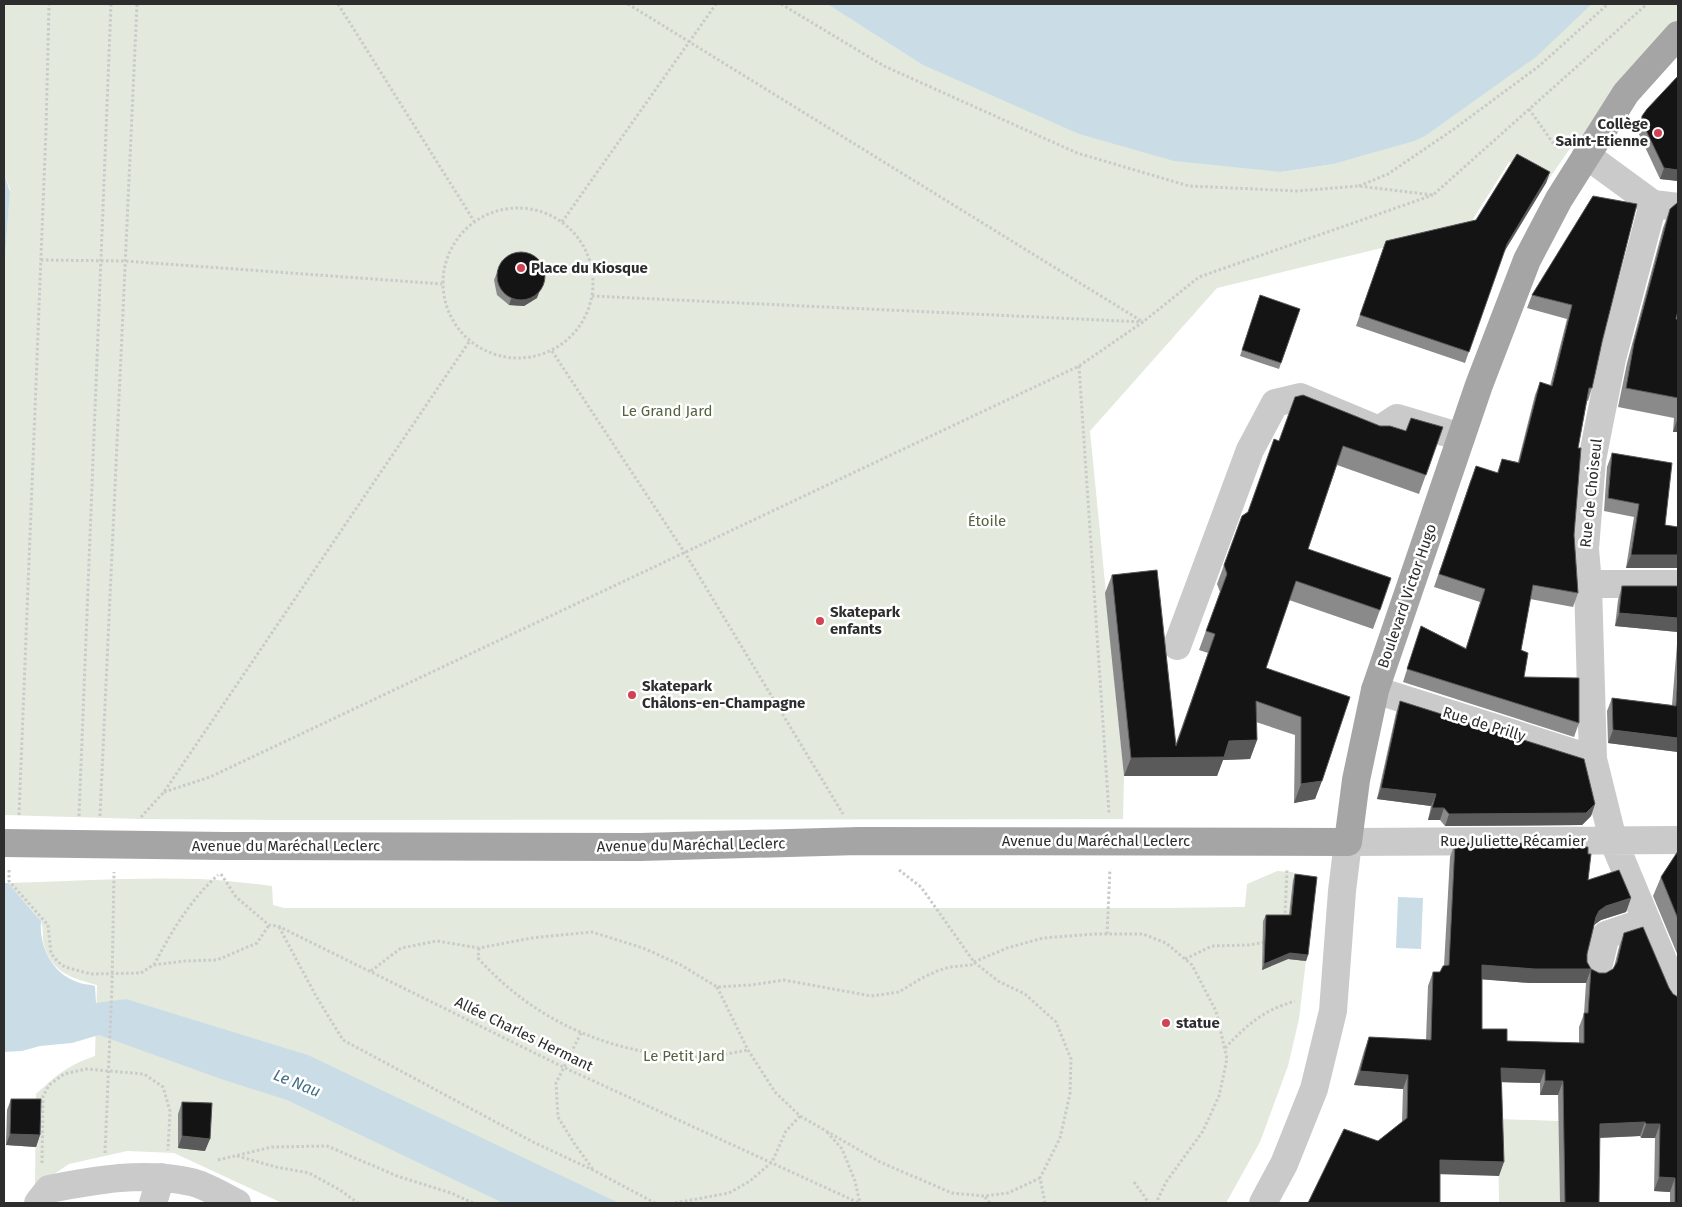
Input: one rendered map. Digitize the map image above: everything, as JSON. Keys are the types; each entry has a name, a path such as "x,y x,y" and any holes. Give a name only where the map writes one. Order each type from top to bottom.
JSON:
{"main road":[{"name":"Boulevard Victor Hugo","path":"1348,842 1356,780 1375,690 1478,385 1527,260 1559,199 1626,93 1678,35"},
{"name":"Avenue du Maréchal Leclerc","path":"5,852 33,843 226,846 640,846 859,841 1348,842"}],"street":[{"path":"1586,156 1666,206"},
{"name":"Rue de Choiseul","path":"1666,206 1612,359 1592,460 1585,549 1588,584 1593,759 1613,840 1678,996"},
{"path":"1177,646 1250,450 1275,403 1300,397 1379,430 1397,418 1461,436"},
{"path":"1588,584 1678,584"},
{"name":"Rue de Prilly","path":"1375,690 1593,759"},
{"name":"Rue Juliette Récamier","path":"1348,842 1678,840"},
{"name":"Boulevard Victor Hugo","path":"1263,1203 1284,1164 1314,1089 1333,1011 1342,891 1348,842"},
{"path":"1597,972 1606,935 1647,921"},
{"path":"45,1199 104,1178 161,1178 193,1182 237,1203"},
{"path":"153,1203 161,1178"}],"path":[{"path":"19,815 49,4"},
{"path":"79,816 111,4"},
{"path":"104,1178 112,986 114,844 100,815 137,4"},
{"path":"338,4 474,221"},
{"path":"628,4 1143,322"},
{"path":"562,222 716,4"},
{"path":"781,4 884,66 1077,153 1189,186 1297,191 1358,186 1433,195"},
{"path":"1358,186 1388,174 1454,129 1539,66 1608,4"},
{"path":"164,792 219,773 1079,366 1143,322 1199,277 1433,195 1647,4"},
{"path":"1530,109 1558,150"},
{"path":"518,207 542,211 562,222 578,237 588,255 593,276 592,296 585,318 571,337 552,351 532,358 509,359 488,353 469,342 455,326 445,306 442,284 446,260 457,239 474,221 495,211 518,207"},
{"path":"41,260 124,261 442,284"},
{"path":"592,296 1143,322"},
{"path":"114,844 164,792 469,342"},
{"path":"552,351 685,553 859,841"},
{"path":"1079,366 1111,842 1107,934"},
{"path":"93,815 100,815"},
{"path":"69,816 86,816"},
{"path":"1284,924 1287,883 1286,841"},
{"path":"5,852 10,871 9,881 48,926 51,953 65,968 78,972 91,974 141,973 153,965 180,919 220,872 236,897 269,925 257,943 217,960 153,965"},
{"path":"921,887 974,962 998,981 1025,994 1056,1022 1072,1059 1070,1094 1060,1138 1040,1178 1045,1203"},
{"name":"Allée Charles Hermant","path":"269,925 278,926 564,1067 860,1203"},
{"path":"278,926 316,996 343,1040 533,1142 595,1171 654,1203"},
{"path":"371,971 401,948 437,941 479,948 532,938 592,932 643,948 681,965 717,987 748,1050 774,1092 800,1116 880,1162 952,1193 984,1196 1008,1193 1040,1178"},
{"path":"717,987 752,985 784,980 871,996 899,992 937,971 950,967 971,965 1007,948 1043,938 1143,934 1166,944 1192,964 1216,1011 1227,1059 1219,1096 1202,1131 1166,1182 1156,1203"},
{"path":"1185,959 1212,946 1249,945 1272,941"},
{"path":"479,948 478,958 500,981 530,1006 564,1026 581,1033 606,1042 650,1052 696,1058 748,1050"},
{"path":"1224,1048 1247,1025 1274,1007 1294,1001"},
{"path":"581,1033 556,1083 558,1117 595,1171"},
{"path":"45,1199 42,1172 43,1096 49,1085 64,1074 86,1069 144,1074 163,1087 170,1111 168,1154 161,1178"},
{"path":"675,1203 730,1194 750,1181 772,1162 786,1130 800,1116"},
{"path":"825,1130 842,1149 855,1181 860,1203"},
{"path":"193,1182 213,1162 272,1147 327,1146 398,1176 451,1193 472,1203"},
{"path":"237,1156 276,1167 309,1173 340,1190 358,1203"},
{"path":"1134,1182 1148,1203"},
{"path":"984,1196 990,1203"}],"green space":[{"name":"Le Grand Jard","path":"4,4 827,4 921,64 1281,172 1334,164 1375,152 1565,29 1592,4 1678,4 1678,36 1626,93 1569,150 1546,183 1509,162 1468,227 1217,288 1090,431 1124,776 1123,819 139,819 4,815 4,269 10,189 4,173"},
{"name":"Le Petit Jard","path":"1277,871 1292,872 1315,884 1299,1019 1288,1066 1260,1142 1226,1203 282,1203 174,1153 127,1151 69,1164 35,1187 36,1094 63,1071 95,1056 97,985 71,977 52,962 44,945 41,922 8,883 151,878 226,881 272,886 273,905 284,908 1167,908 1245,907 1247,884"},
{"path":"1498,1119 1559,1121 1560,1203 1499,1203"}],"water":[{"path":"827,4 1592,4 1536,57 1425,136 1414,141 1334,164 1281,172 1174,161 1079,134 921,64"},
{"path":"4,173 10,192 4,270"},
{"name":"Le Nau","path":"4,883 8,883 41,921 42,941 55,967 70,979 82,984 95,986 96,1003 126,999 308,1055 619,1203 503,1203 287,1100 221,1079 99,1035 72,1043 4,1052"},
{"path":"1398,897 1423,898 1421,949 1396,948"}],"building":[{"name":"Collège Saint-Etienne","path":"1678,76 1678,170 1664,168 1642,122 1642,116"},
{"path":"1517,154 1550,172 1507,244 1469,352 1360,315 1386,241 1476,220"},
{"path":"1593,196 1637,204 1592,388 1589,388 1578,448 1581,448 1574,535 1578,593 1533,585 1521,650 1528,653 1524,677 1579,678 1579,723 1407,669 1421,626 1466,649 1485,589 1439,574 1476,466 1498,473 1502,459 1519,463 1540,382 1552,386 1572,305 1532,295"},
{"path":"1677,203 1678,311 1676,319 1678,319 1678,398 1626,388 1634,343 1670,209"},
{"path":"521,252 530,254 538,259 543,267 545,276 543,285 538,293 530,298 521,300 512,298 504,293 499,285 497,276 499,267 504,259 512,254"},
{"path":"1260,295 1300,309 1281,363 1242,350"},
{"path":"1303,395 1380,426 1390,426 1406,431 1411,418 1443,427 1426,475 1343,446 1308,549 1391,578 1380,610 1296,581 1266,668 1350,697 1322,781 1301,784 1301,717 1256,701 1257,740 1229,741 1224,757 1131,758 1112,575 1157,570 1176,746 1215,634 1206,631 1227,574 1224,565 1242,516 1248,512 1274,439 1279,441 1295,397"},
{"path":"1612,453 1672,463 1665,525 1678,527 1678,555 1631,555 1639,504 1608,498"},
{"path":"1622,586 1678,586 1678,618 1619,613"},
{"path":"1678,675 1678,738 1613,730 1612,698 1676,706"},
{"path":"1400,701 1584,759 1595,804 1586,813 1449,814 1444,808 1432,808 1436,794 1381,788"},
{"path":"1455,843 1557,843 1553,846 1588,847 1588,854 1591,854 1588,880 1619,870 1631,898 1606,906 1599,911 1587,954 1587,962 1591,969 1599,973 1606,973 1613,969 1617,962 1624,933 1643,927 1669,988 1678,997 1678,1203 1675,1203 1675,1178 1659,1177 1660,1124 1646,1124 1645,1122 1600,1124 1599,1203 1565,1203 1563,1081 1545,1081 1545,1070 1501,1068 1504,1162 1440,1160 1440,1203 1308,1203 1344,1129 1378,1141 1407,1118 1408,1075 1360,1071 1369,1037 1431,1040 1433,972 1440,972 1443,966 1449,965","holes":["1482,965 1535,969 1591,969 1588,1013 1584,1013 1584,1043 1507,1041 1507,1029 1482,1029"]},
{"path":"1678,851 1678,919 1661,877"},
{"path":"1295,874 1317,877 1308,955 1290,953 1264,964 1266,915 1291,915"},
{"path":"11,1099 41,1099 40,1135 10,1134"},
{"path":"182,1102 212,1103 210,1139 182,1136"}],"place":[{"name":"Collège Saint-Etienne","path":"1658,133"},
{"name":"Place du Kiosque","path":"521,268"},
{"name":"Skatepark enfants","path":"820,621"},
{"name":"Skatepark Châlons-en-Champagne","path":"632,695"},
{"name":"statue","path":"1166,1023"}],"park label":[{"name":"Étoile","path":"987,521"}]}
